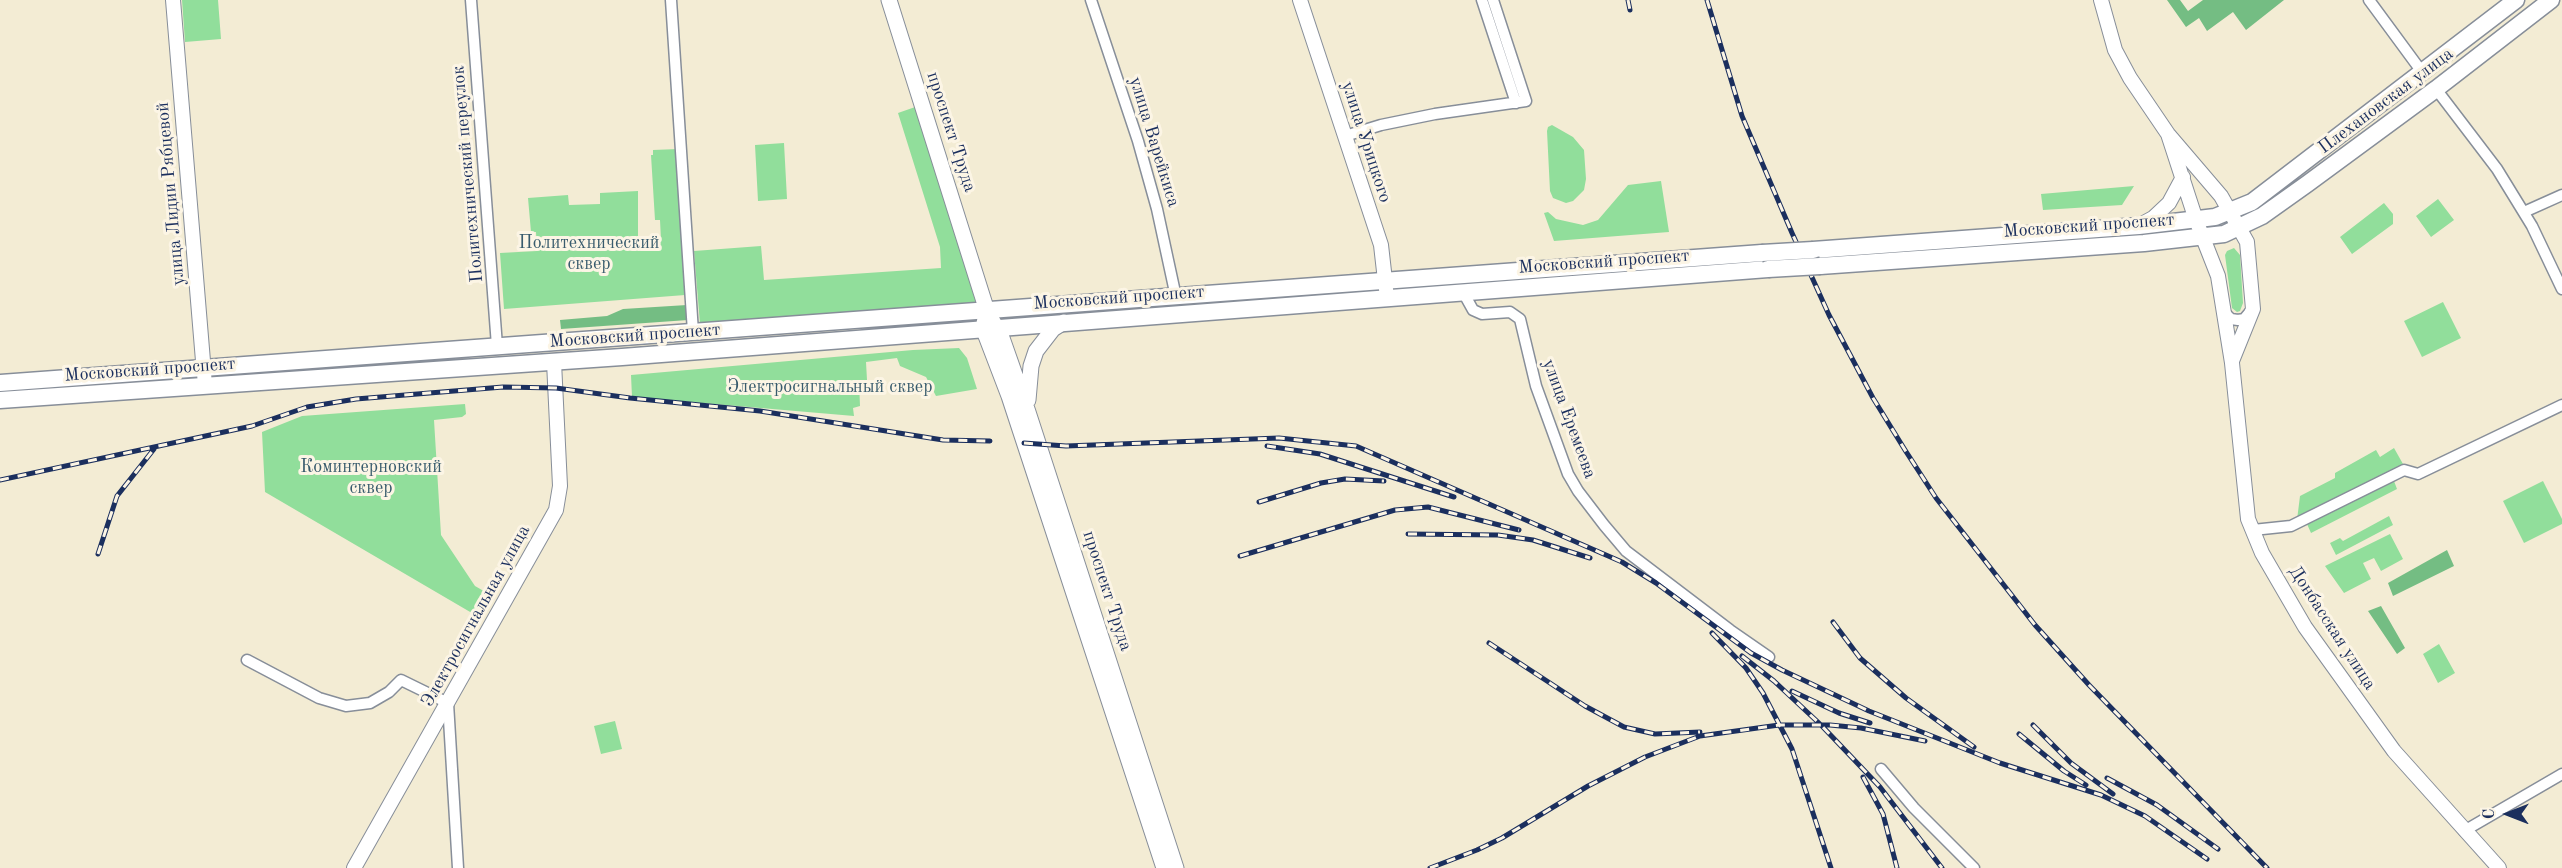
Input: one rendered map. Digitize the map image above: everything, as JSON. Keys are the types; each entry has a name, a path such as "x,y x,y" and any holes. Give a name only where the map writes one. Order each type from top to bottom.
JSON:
{"main road":[{"name":"проспект Труда","path":"889,0 987,311 1007,391 1164,868"},
{"name":"Плехановская улица","path":"2231,211 2252,202 2516,0"},
{"name":"Плехановская улица","path":"2240,228 2262,216 2436,89 2551,0"},
{"name":"Московский проспект","path":"0,400 497,346 2139,226 2215,217 2231,211"},
{"name":"Московский проспект","path":"0,383 554,362 2203,237 2224,234 2240,228"},
{"path":"1028,412 1028,385 1036,351 1053,330 1064,322"},
{"name":"проспект Труда","path":"990,328 1002,338 1028,412 1176,868"}],"street":[{"name":"улица Лидии Рябцевой","path":"173,0 204,377"},
{"name":"Политехнический переулок","path":"471,0 497,346"},
{"path":"671,0 693,332"},
{"name":"улица Варейкиса","path":"1091,0 1151,186 1176,297"},
{"name":"улица Урицкого","path":"1300,0 1381,245 1387,298"},
{"path":"1482,0 1521,102"},
{"path":"1493,0 1521,102"},
{"path":"2101,0 2115,50 2168,134"},
{"path":"2369,0 2422,72"},
{"path":"2436,89 2497,169 2524,212 2562,289"},
{"path":"1345,136 1381,125 1435,114 1521,102"},
{"name":"Донбасская улица","path":"2168,134 2204,175 2231,211 2249,250 2253,309 2232,363"},
{"name":"Донбасская улица","path":"2168,134 2196,220 2218,276 2232,363 2247,514 2262,553 2305,627 2394,751 2499,868"},
{"path":"2139,226 2153,218 2169,203 2183,177 2196,173 2204,175"},
{"path":"2524,212 2562,195"},
{"name":"улица Еремеева","path":"1463,292 1473,310 1482,314 1510,312 1520,319 1536,386 1568,474 1604,525 1626,551 1769,657"},
{"path":"2224,312 2231,319 2238,320 2244,319 2253,309"},
{"name":"Электросигнальная улица","path":"354,868 555,510 560,486 554,362"},
{"path":"2253,530 2291,526 2404,470 2418,474 2562,405"},
{"path":"247,660 319,698 346,706 370,702 389,692 401,680 448,703 458,868"},
{"path":"1881,769 1914,808 1960,851 1974,868"},
{"path":"2464,831 2562,774"}],"green space":[{"path":"182,0 218,0 221,39 185,42"},
{"path":"2167,0 2180,0 2188,11 2203,0 2284,0 2246,30 2233,12 2207,31 2199,18 2186,27"},
{"path":"918,106 976,303 700,324 694,251 761,246 764,280 941,268 940,247 898,113"},
{"path":"1552,125 1573,137 1584,150 1586,179 1584,190 1573,201 1566,203 1553,198 1550,191 1547,131"},
{"path":"784,143 787,199 758,201 755,145"},
{"name":"Политехнический сквер","path":"678,149 685,295 504,309 500,253 537,251 536,232 531,232 528,198 568,195 569,205 600,204 600,193 638,191 638,242 661,240 660,220 655,220 651,155 653,155 653,150"},
{"path":"1661,181 1669,232 1554,241 1544,213 1548,212 1556,219 1583,225 1598,220 1628,185"},
{"path":"2134,186 2122,205 2043,210 2041,194"},
{"path":"2438,199 2454,220 2431,237 2416,216"},
{"path":"2384,203 2393,214 2393,224 2352,254 2340,237"},
{"path":"2234,248 2240,255 2243,303 2240,311 2237,312 2232,308 2225,255 2227,251"},
{"path":"2443,302 2461,338 2422,357 2404,321"},
{"path":"687,305 688,320 561,329 560,320 607,316 623,309"},
{"name":"Электросигнальный сквер","path":"959,348 967,358 977,389 936,396 926,377 900,366 897,358 866,362 867,380 859,380 860,406 853,408 854,416 632,397 631,375"},
{"name":"Коминтерновский сквер","path":"465,404 466,414 462,417 434,420 441,535 475,586 489,594 477,616 265,492 262,432 302,416"},
{"path":"2394,448 2403,464 2297,520 2300,496 2335,478 2335,473 2376,450 2380,457"},
{"path":"2394,481 2397,489 2311,533 2307,524"},
{"path":"2543,481 2562,519 2562,524 2524,543 2503,501"},
{"path":"2389,516 2393,525 2336,555 2330,543 2340,538 2343,541"},
{"path":"2390,534 2403,559 2381,571 2374,558 2363,563 2371,579 2344,593 2325,566"},
{"path":"2447,550 2454,566 2393,596 2388,583"},
{"path":"2381,606 2405,648 2397,654 2368,611"},
{"path":"2439,644 2455,673 2438,683 2423,654"},
{"path":"615,721 622,749 601,754 594,726"}],"railway":[{"path":"1628,0 1630,10"},
{"path":"1707,0 1742,116 1792,233 1829,315 1873,398 1905,450 1936,498 2035,625 2089,685 2267,868"},
{"path":"0,480 252,426 307,407 356,399 503,387 556,388 760,411 943,440 990,441"},
{"path":"1024,443 1066,446 1279,438 1356,446 1622,562 1656,583 1751,653 1782,670 1869,711 2000,763 2101,795 2145,816 2207,859"},
{"path":"1267,446 1320,454 1454,497"},
{"path":"98,554 117,496 154,449"},
{"path":"1259,502 1321,483 1345,479 1384,481"},
{"path":"1240,556 1395,510 1428,507 1519,530"},
{"path":"1408,534 1498,535 1533,540 1590,558"},
{"path":"1833,622 1860,658 1906,698 1974,747"},
{"path":"1712,633 1746,668 1763,693 1792,749 1831,868"},
{"path":"1489,643 1585,706 1624,727 1655,734 1700,732"},
{"path":"1742,656 1774,681 1821,725 1880,787 1942,868"},
{"path":"1792,691 1839,713 1870,723"},
{"path":"1430,868 1502,838 1588,786 1645,757 1700,736 1779,725 1830,725 1861,728 1925,741"},
{"path":"2033,725 2071,763 2113,794"},
{"path":"2019,734 2064,771 2086,785"},
{"path":"1863,777 1883,814 1897,868"},
{"path":"2107,778 2157,805 2218,849"}]}
